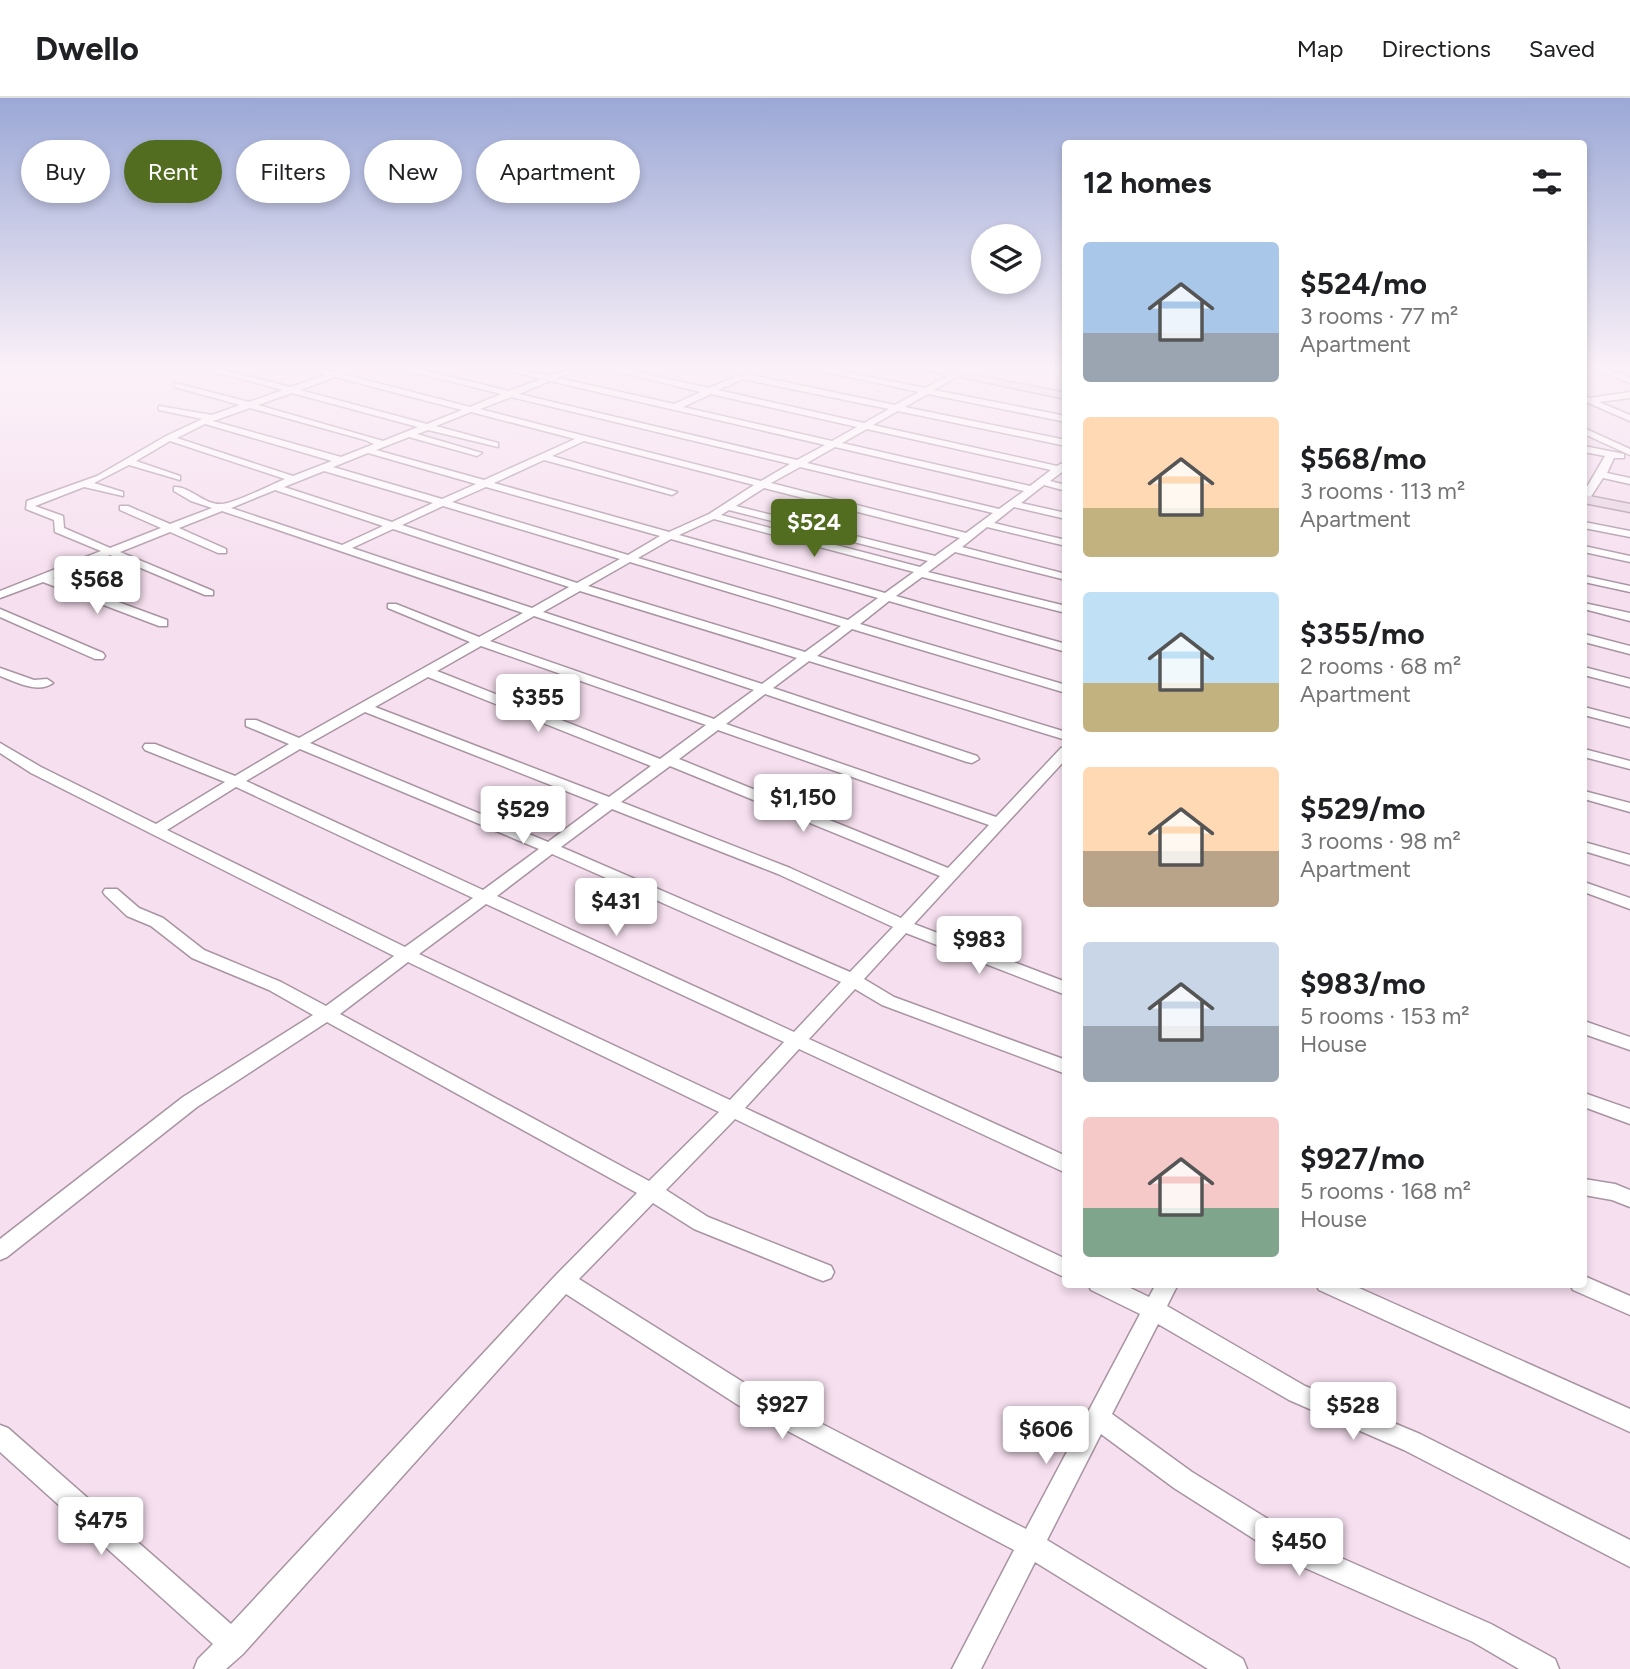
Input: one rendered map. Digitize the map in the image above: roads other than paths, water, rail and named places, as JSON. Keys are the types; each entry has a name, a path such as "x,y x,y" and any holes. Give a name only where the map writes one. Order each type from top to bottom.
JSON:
{"main road":[{"path":"1587,500 1630,508"}],"street":[{"path":"164,441 86,484 39,499 30,507 60,518 59,530 209,593"},
{"path":"179,441 297,480"},
{"path":"279,441 344,461"},
{"path":"376,441 384,445"},
{"path":"0,595 222,506 394,441"},
{"path":"434,441 477,453"},
{"path":"482,441 495,445"},
{"path":"344,548 577,441"},
{"path":"596,441 968,537"},
{"path":"702,441 1006,508 1062,515"},
{"path":"819,441 1038,486 1062,488"},
{"path":"156,830 234,781 363,707 669,536 729,507 836,441"},
{"path":"939,441 1062,466"},
{"path":"1607,441 1630,452"},
{"path":"1587,450 1630,458"},
{"path":"370,451 885,599 1062,647"},
{"path":"1587,495 1611,454"},
{"path":"544,457 672,492"},
{"path":"130,462 178,483 195,499 972,759"},
{"path":"0,1251 190,1102 326,1015 1062,466"},
{"path":"326,468 1062,688"},
{"path":"1601,475 1630,481"},
{"path":"86,484 119,494"},
{"path":"275,487 579,587 1062,735"},
{"path":"729,507 937,560"},
{"path":"124,508 222,551"},
{"path":"713,516 1062,609"},
{"path":"986,524 1062,542"},
{"path":"1587,526 1630,534"},
{"path":"953,548 1062,577"},
{"path":"1587,550 1630,559"},
{"path":"43,578 163,623"},
{"path":"1587,580 1630,589"},
{"path":"392,606 480,642 998,823"},
{"path":"1587,607 1630,617"},
{"path":"0,613 99,656"},
{"path":"1587,640 1630,650"},
{"path":"0,672 33,684 47,683"},
{"path":"427,672 951,875"},
{"path":"1587,672 1630,683"},
{"path":"363,707 784,871 904,926 1062,987"},
{"path":"1587,712 1630,723"},
{"path":"251,723 550,848 853,980 888,1001 1062,1066"},
{"path":"0,747 36,770 407,955 1062,1267"},
{"path":"150,747 234,781 795,1043 1062,1163"},
{"path":"1587,754 1630,765"},
{"path":"208,1669 564,1281 733,1109 1062,755"},
{"path":"1587,796 1630,808"},
{"path":"1587,847 1630,860"},
{"path":"1587,888 1630,904"},
{"path":"111,891 133,912 157,922 198,954 230,964 275,986 652,1192 701,1223 823,1272"},
{"path":"1587,1028 1630,1044"},
{"path":"1587,1101 1630,1118"},
{"path":"1587,1187 1615,1192 1630,1199"},
{"path":"564,1281 746,1397 1031,1545 1233,1669"},
{"path":"1587,1287 1630,1306"},
{"path":"1108,1288 1154,1310 1297,1393 1412,1442 1630,1554"},
{"path":"967,1669 1165,1288"},
{"path":"1336,1288 1630,1421"},
{"path":"1097,1417 1183,1480 1296,1551 1482,1633 1545,1669"},
{"path":"0,1436 233,1644"}]}
